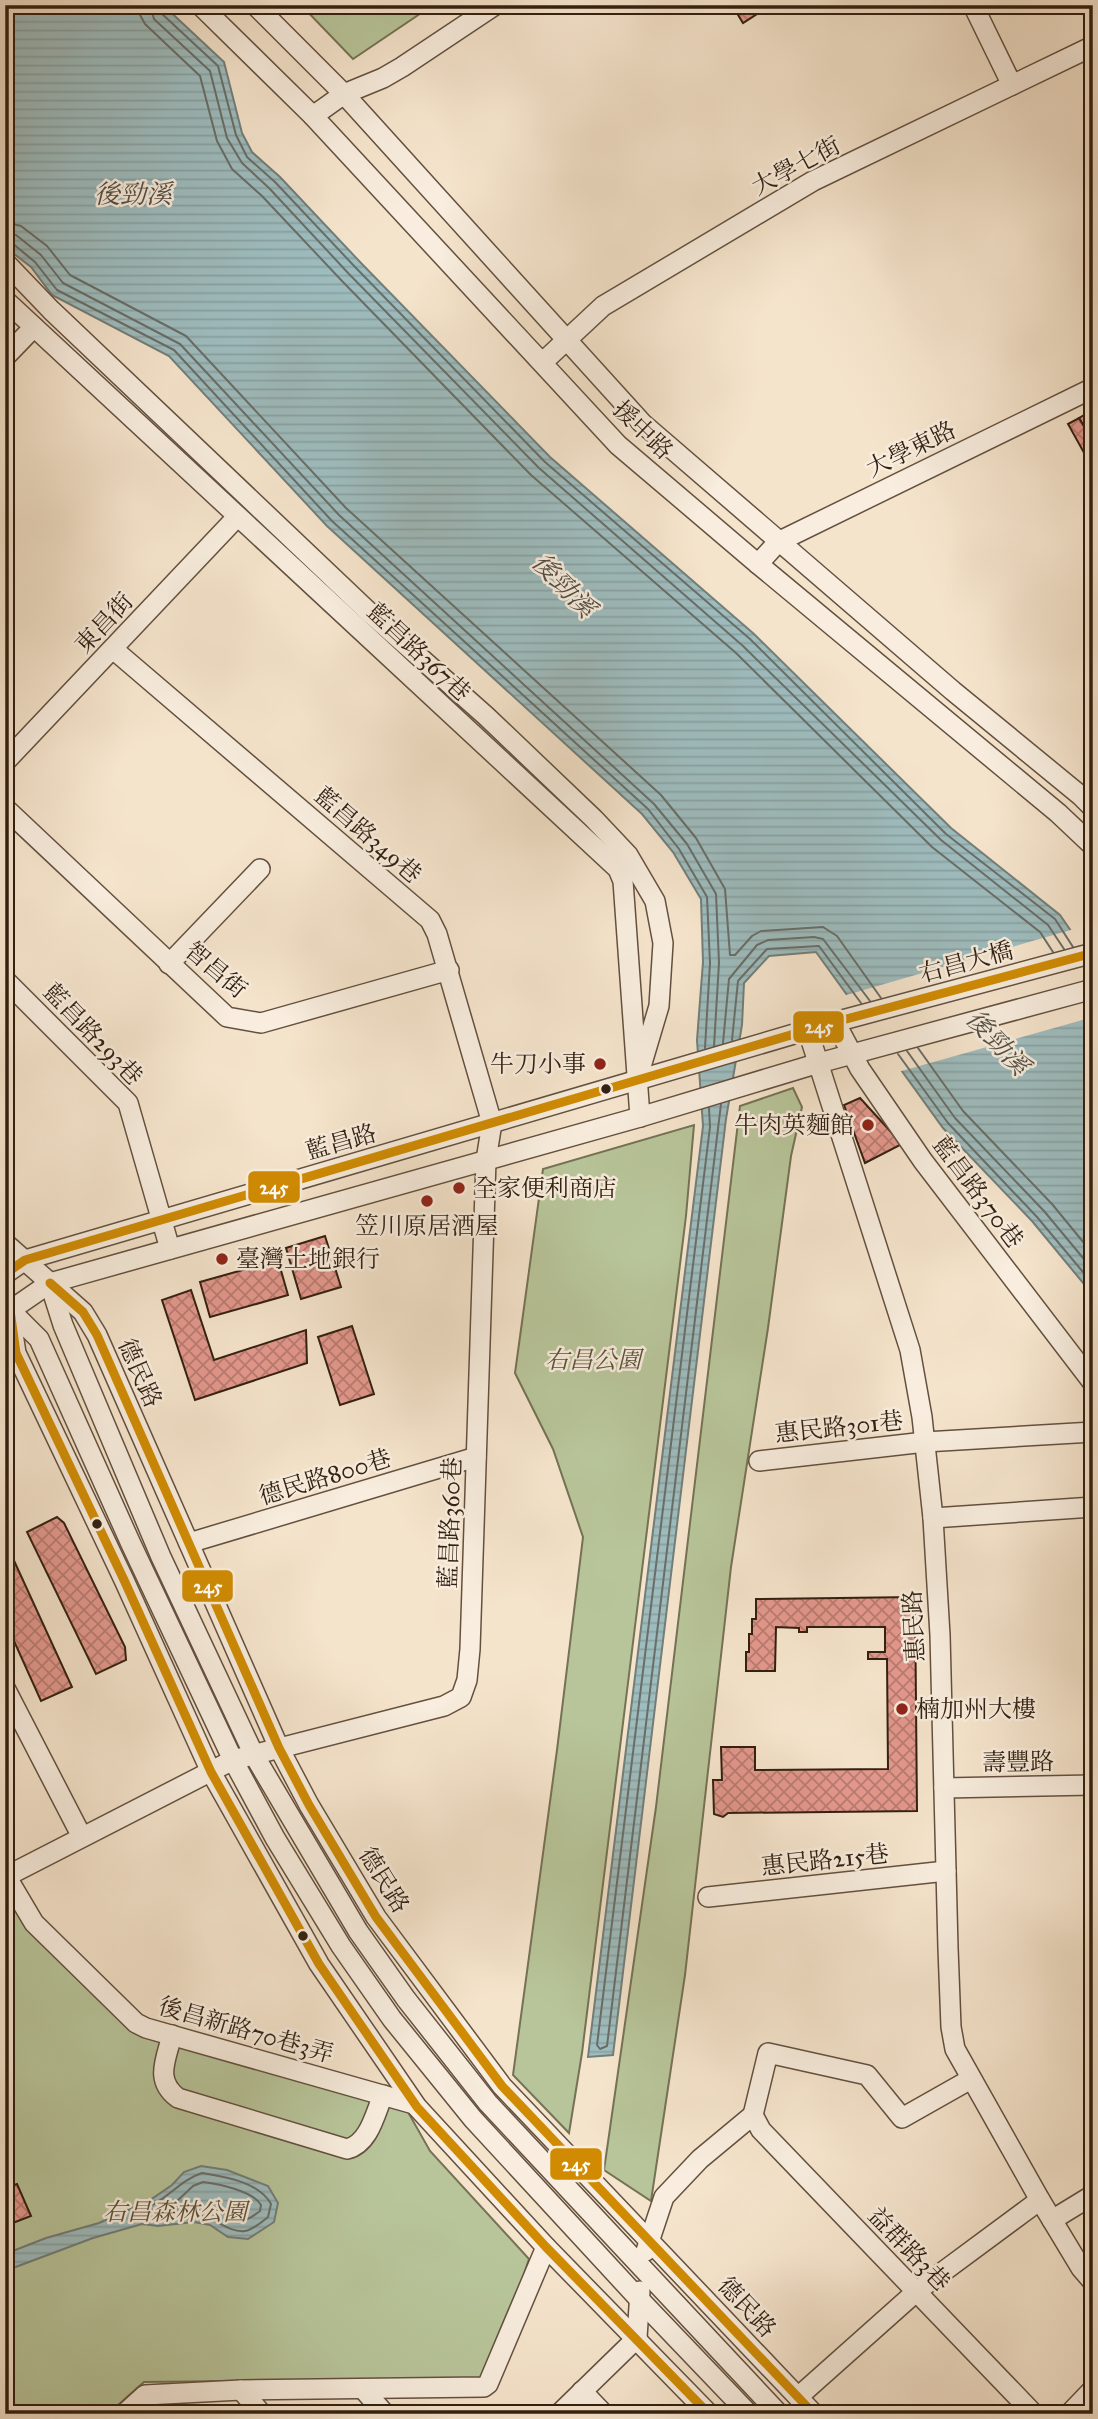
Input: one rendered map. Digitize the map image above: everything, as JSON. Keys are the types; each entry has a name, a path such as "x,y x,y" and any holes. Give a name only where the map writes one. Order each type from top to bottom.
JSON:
{"street":[{"name":"援中路","path":"200,5 313,116 618,444 758,565 1058,813 1093,846"},
{"name":"援中路","path":"255,5 344,94 642,423 778,542 1093,808"},
{"path":"313,116 344,94 383,78 495,5"},
{"path":"973,5 1012,85"},
{"path":"1090,5 1093,11"},
{"name":"大學七街","path":"543,362 603,306 813,181 1093,46"},
{"path":"5,261 61,320 372,615 486,716 628,855 655,901 663,943 659,1006 637,1080"},
{"name":"藍昌路367巷","path":"5,300 618,869 623,881 640,1117"},
{"path":"5,357 34,327"},
{"name":"大學東路","path":"758,565 778,542 1093,388"},
{"name":"東昌街","path":"5,762 237,517"},
{"name":"藍昌路349巷","path":"113,649 429,920 437,934 449,970 492,1123"},
{"name":"智昌街","path":"5,808 227,1017 261,1023 449,970"},
{"path":"169,964 260,869"},
{"name":"右昌大橋","path":"844,1020 1093,953"},
{"name":"藍昌路293巷","path":"5,980 128,1103 170,1249"},
{"path":"7,1308 50,1283 640,1117 861,1051 1093,989"},
{"path":"808,1031 844,1020"},
{"name":"藍昌路370巷","path":"844,1020 861,1051 860,1069 923,1161 1093,1383"},
{"name":"藍昌路","path":"5,1274 25,1260 808,1031"},
{"name":"惠民路","path":"808,1031 910,1350 925,1442 940,1635 951,2027 956,2049 1040,2200 1093,2282"},
{"name":"藍昌路360巷","path":"279,1748 444,1706 461,1697 467,1680 486,1160 492,1123"},
{"name":"德民路","path":"5,1243 83,1312 97,1335 279,1748 309,1805 376,1917 502,2086 814,2414"},
{"name":"德民路","path":"50,1283 63,1325 161,1557 254,1755 358,1931 406,1999 488,2103 779,2414"},
{"path":"7,1308 39,1339 131,1544 233,1760 275,1838 321,1914 392,2019 473,2119 749,2414"},
{"path":"7,1308 16,1353 124,1580 211,1772 319,1964 414,2104 546,2247 709,2414"},
{"name":"惠民路301巷","path":"759,1461 925,1442 1093,1432"},
{"name":"德民路800巷","path":"189,1543 476,1457"},
{"path":"933,1518 1093,1507"},
{"path":"5,1688 82,1837"},
{"path":"6,1875 233,1760 279,1748"},
{"name":"壽豐路","path":"944,1788 1093,1785"},
{"name":"惠民路215巷","path":"708,1896 946,1871"},
{"name":"後昌新路70巷3弄","path":"6,1875 34,1923 136,2023 414,2104"},
{"path":"172,2035 163,2071 169,2092 178,2098 347,2149 356,2147 363,2141 383,2095"},
{"path":"559,2414 637,2338 643,2269 649,2239 664,2197 700,2159 753,2115 768,2053 867,2075 902,2118 971,2079"},
{"name":"益群路3巷","path":"753,2115 761,2130 1034,2414"},
{"path":"1052,2220 1093,2194"},
{"path":"798,2397 917,2291 1040,2200"},
{"path":"124,2414 145,2395 241,2390 484,2387 488,2384 546,2247"},
{"path":"363,2389 385,2414"},
{"path":"1069,2414 1093,2389"},
{"path":"241,2390 262,2414"},
{"path":"582,2391 604,2414"}],"green space":[{"path":"301,5 433,5 353,59"},
{"name":"右昌公園","path":"793,1088 802,1107 791,1156 731,1567 685,1975 651,2201 604,2170 656,1807 740,1106"},
{"name":"右昌公園","path":"694,1125 686,1216 582,2053 569,2133 513,2075 583,1537 553,1449 515,1373 543,1169"},
{"name":"右昌森林公園","path":"5,1873 50,1950 148,2030 399,2096 430,2151 529,2259 490,2378 144,2382 108,2414 5,2414"}],"water":[{"name":"後勁溪","path":"5,5 163,5 224,62 242,133 252,152 280,177 550,457 754,634 951,828 1060,915 1093,963 1093,1295 1032,1221 943,1128 816,952 769,956 744,983 742,1025 726,1119 613,2055 588,2057 703,1126 697,1040 703,962 701,899 673,852 642,814 327,526 169,356 52,295 31,267 5,247"},
{"path":"201,2166 227,2170 268,2186 278,2203 274,2222 248,2239 228,2237 210,2225 194,2222 158,2226 142,2224 93,2238 5,2271 5,2254 46,2238 99,2223 150,2200 172,2185 184,2172"}],"pier":[{"path":"1074,929 1093,957 1093,1017 898,1072 843,996"}],"building":[{"path":"732,5 771,5 743,23"},
{"path":"1091,411 1093,415 1093,442 1079,418"},
{"path":"1079,418 1093,442 1093,469 1068,424"},
{"name":"牛肉英麵館","path":"860,1098 902,1144 865,1163 844,1105"},
{"path":"325,1236 341,1287 301,1299 286,1248"},
{"path":"278,1260 288,1295 210,1317 200,1282"},
{"path":"191,1290 214,1360 306,1330 307,1363 195,1400 162,1300"},
{"path":"352,1326 374,1394 340,1405 318,1337"},
{"path":"57,1517 64,1523 125,1647 126,1660 96,1674 27,1532"},
{"path":"5,1541 72,1687 41,1701 5,1621"},
{"name":"楠加州大樓","path":"915,1597 917,1811 728,1813 723,1817 714,1814 713,1780 722,1780 721,1747 755,1747 755,1770 888,1769 887,1659 868,1659 868,1652 885,1652 885,1627 807,1627 807,1632 799,1632 799,1628 776,1627 775,1671 746,1671 749,1634 752,1634 752,1619 756,1619 756,1599"},
{"path":"5,2176 11,2186 17,2184 31,2216 5,2226"}],"transit line":[{"name":"245","path":"5,1274 25,1260 835,1022 1093,953"},
{"name":"245","path":"50,1283 83,1312 97,1335 279,1748 309,1805 376,1917 502,2086 814,2414"},
{"name":"245","path":"5,1300 10,1310 16,1353 124,1580 211,1772 319,1964 417,2107 546,2247 709,2414"}],"place":[{"name":"牛刀小事","path":"600,1064"},
{"name":"牛肉英麵館","path":"868,1125"},
{"name":"全家便利商店","path":"459,1188"},
{"name":"笠川原居酒屋","path":"427,1201"},
{"name":"臺灣土地銀行","path":"222,1259"},
{"name":"楠加州大樓","path":"902,1709"}]}
